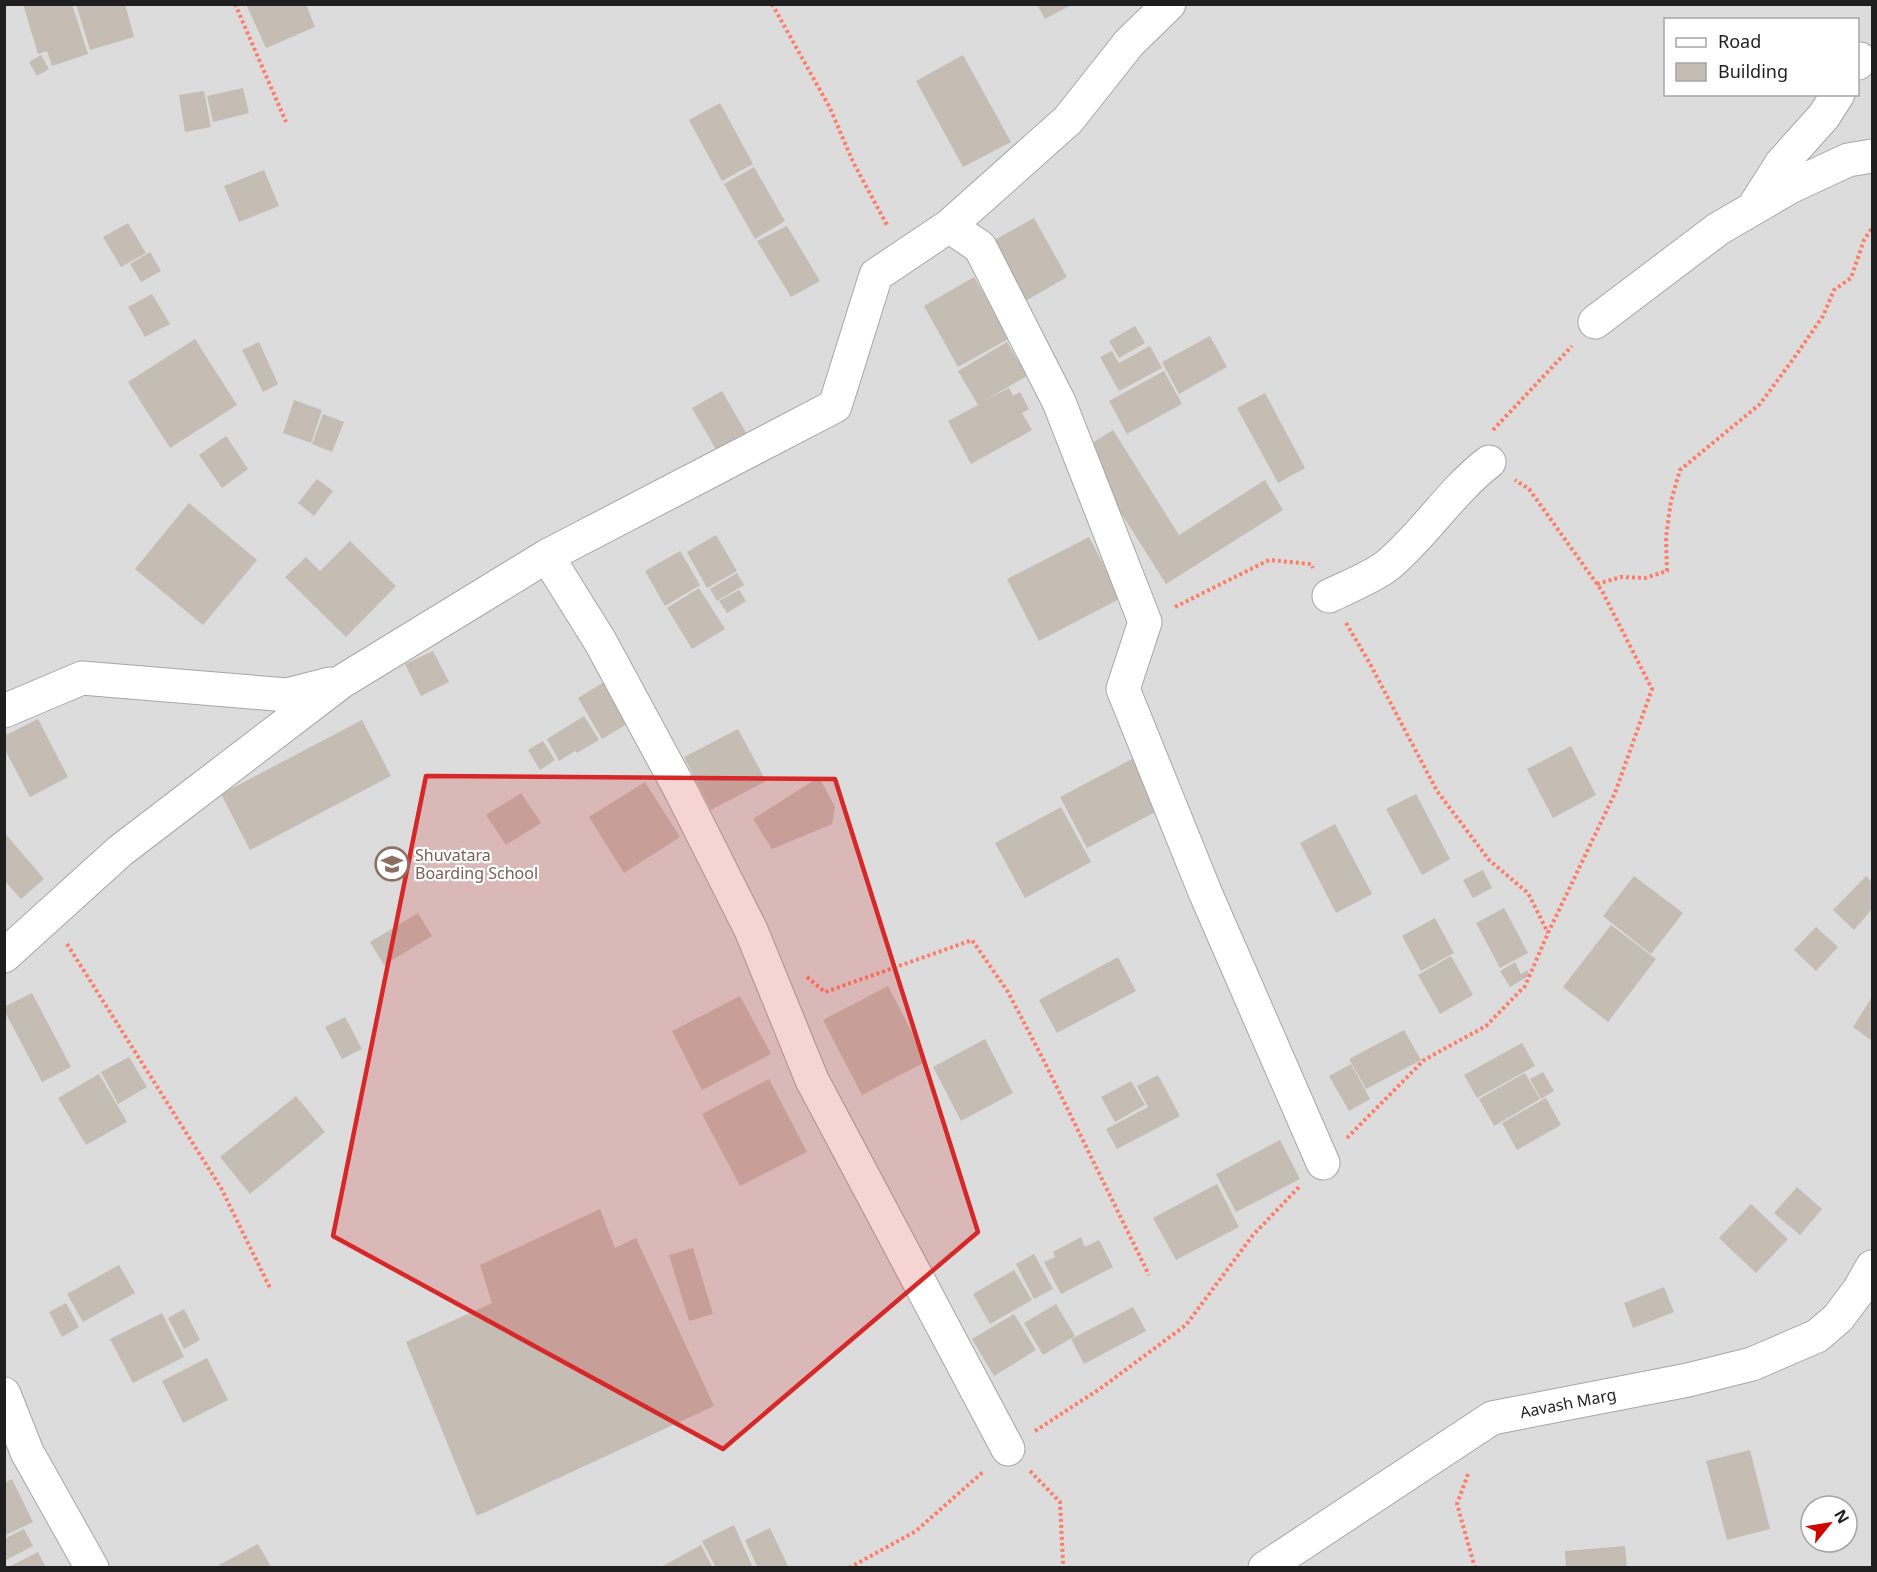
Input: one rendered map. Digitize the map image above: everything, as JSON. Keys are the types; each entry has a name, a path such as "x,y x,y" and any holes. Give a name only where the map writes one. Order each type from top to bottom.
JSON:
{"street":[{"path":"4,956 120,851 341,682 547,556 835,406 876,275 949,226 1068,120 1129,43 1169,4"},
{"path":"1753,209 1780,164 1824,116 1837,96"},
{"path":"1595,322 1718,229 1790,187 1848,160 1872,156"},
{"path":"949,226 980,247 1059,402 1145,622 1123,688 1204,892 1323,1163"},
{"path":"1329,596 1386,567 1429,524 1470,477 1489,462"},
{"path":"547,556 600,641 681,791 751,930 812,1080 1008,1449"},
{"path":"4,711 82,678 287,695 341,682"},
{"name":"Aavash Marg","path":"1265,1568 1492,1418 1688,1380 1752,1364 1816,1336 1838,1318 1859,1290 1872,1267"},
{"path":"4,1394 27,1452 92,1568"}],"path":[{"path":"235,4 286,122"},
{"path":"772,4 830,108 853,162 903,257"},
{"path":"1597,584 1621,578 1645,578 1666,571 1666,537 1671,501 1680,470 1760,404 1823,315 1834,290 1851,278 1864,240 1872,228"},
{"path":"849,1568 916,1531 1008,1449 1101,1388 1186,1325 1253,1235 1424,1060 1486,1026 1525,986 1615,793 1652,689 1602,591 1529,489 1473,451 1595,322"},
{"path":"1145,622 1269,560 1311,564 1369,662 1437,792 1489,860 1528,893 1548,933"},
{"path":"49,915 221,1188 272,1290"},
{"path":"801,971 825,992 972,939 1008,992 1149,1275"},
{"path":"1008,1449 1060,1502 1063,1562 1061,1568"},
{"path":"1469,1471 1457,1504 1475,1568"}],"highlighted area":[{"path":"426,776 835,779 978,1232 723,1449 333,1236"}],"shaded area":[{"path":"5,5 1872,5 1872,1567 5,1567"}],"building":[{"path":"23,4 72,4 88,54 52,66 47,51 38,54"},
{"path":"76,4 125,4 134,37 90,50"},
{"path":"246,4 306,4 315,27 266,48"},
{"path":"1037,4 1073,4 1045,19"},
{"path":"41,55 49,69 37,76 29,62"},
{"path":"963,55 1011,142 963,167 916,81"},
{"path":"243,88 249,113 213,122 207,96"},
{"path":"204,91 211,127 185,132 179,95"},
{"path":"720,103 753,164 722,181 689,120"},
{"path":"754,167 785,221 755,239 724,184"},
{"path":"264,170 279,206 239,222 224,186"},
{"path":"1034,218 1067,277 1022,303 989,243"},
{"path":"128,223 146,253 121,267 103,237"},
{"path":"787,226 820,281 791,297 757,241"},
{"path":"150,252 161,271 141,282 130,264"},
{"path":"974,277 1010,338 958,367 924,306"},
{"path":"152,294 170,324 145,337 128,307"},
{"path":"1135,326 1145,343 1119,358 1109,341"},
{"path":"1210,336 1227,367 1179,394 1162,362"},
{"path":"195,339 237,405 170,448 128,382"},
{"path":"259,342 278,384 263,392 242,350"},
{"path":"1007,342 1027,376 985,400 1009,388 1013,396 1020,392 1029,409 1022,413 1032,430 971,464 948,421 978,405 958,371"},
{"path":"1150,346 1162,368 1119,391 1100,357 1112,351 1119,363"},
{"path":"1164,371 1182,404 1127,434 1109,401"},
{"path":"722,391 748,436 718,453 692,408"},
{"path":"1265,393 1305,468 1278,483 1237,408"},
{"path":"294,400 322,410 311,443 283,433"},
{"path":"323,414 344,422 332,452 312,444"},
{"path":"1113,430 1179,535 1265,480 1283,510 1166,584 1081,450"},
{"path":"226,436 248,469 222,488 199,455"},
{"path":"317,479 333,491 314,516 298,503"},
{"path":"189,503 257,560 203,625 135,569"},
{"path":"716,535 737,571 707,588 687,552"},
{"path":"1089,537 1121,598 1039,641 1007,579"},
{"path":"350,541 396,586 346,637 285,577 306,557 320,571"},
{"path":"680,551 700,585 665,606 645,571"},
{"path":"737,573 744,585 717,601 710,589"},
{"path":"699,588 725,629 692,649 667,608"},
{"path":"739,590 746,601 727,613 719,601"},
{"path":"433,651 449,682 421,696 405,664"},
{"path":"612,677 637,718 602,739 578,698"},
{"path":"584,716 599,740 559,761 547,739"},
{"path":"38,719 68,777 30,797 4,748 4,736"},
{"path":"362,720 391,776 250,850 221,794"},
{"path":"738,729 766,781 711,810 684,757"},
{"path":"543,741 555,760 540,770 528,750"},
{"path":"1571,746 1596,795 1553,818 1527,769"},
{"path":"1136,757 1163,808 1087,848 1060,797"},
{"path":"819,777 835,807 832,824 772,849 753,819"},
{"path":"645,782 680,837 624,873 589,817"},
{"path":"521,793 541,823 506,845 486,815"},
{"path":"1416,794 1450,859 1422,875 1386,809"},
{"path":"1061,807 1091,862 1025,898 995,843"},
{"path":"1335,824 1372,894 1336,913 1300,843"},
{"path":"4,832 44,879 21,899 4,880"},
{"path":"1483,870 1492,888 1473,898 1463,880"},
{"path":"1634,876 1683,913 1651,954 1603,916"},
{"path":"1866,876 1872,882 1872,909 1854,930 1833,910"},
{"path":"1504,908 1528,953 1500,968 1476,923"},
{"path":"418,913 432,936 384,965 370,942"},
{"path":"1435,918 1454,953 1421,971 1402,936"},
{"path":"1611,925 1656,959 1608,1022 1563,987"},
{"path":"1816,927 1838,947 1816,971 1794,950"},
{"path":"1451,956 1473,995 1440,1014 1418,975"},
{"path":"1118,957 1136,991 1057,1033 1039,1000"},
{"path":"1515,962 1521,974 1527,970 1530,975 1510,987 1500,971"},
{"path":"888,986 927,1061 862,1095 823,1020"},
{"path":"32,993 71,1067 42,1082 4,1010 4,1007"},
{"path":"740,996 771,1054 702,1090 672,1031"},
{"path":"1872,997 1872,1041 1853,1027"},
{"path":"345,1017 362,1049 342,1059 325,1027"},
{"path":"1404,1030 1421,1060 1366,1089 1349,1059"},
{"path":"985,1039 1013,1093 961,1121 933,1067"},
{"path":"1522,1043 1535,1066 1477,1098 1464,1075"},
{"path":"129,1057 147,1087 118,1104 101,1072"},
{"path":"1351,1064 1370,1099 1349,1111 1329,1076"},
{"path":"1543,1072 1554,1091 1541,1099 1530,1079"},
{"path":"1525,1073 1540,1099 1494,1126 1479,1099"},
{"path":"99,1074 127,1122 86,1145 58,1098"},
{"path":"1158,1075 1180,1116 1117,1149 1106,1129 1148,1107 1137,1086"},
{"path":"769,1079 807,1152 740,1186 702,1114"},
{"path":"1131,1081 1145,1105 1115,1122 1101,1097"},
{"path":"296,1096 325,1132 250,1194 220,1157"},
{"path":"1546,1098 1561,1125 1517,1150 1502,1123"},
{"path":"1280,1140 1300,1179 1236,1212 1216,1174"},
{"path":"1217,1184 1239,1227 1176,1260 1153,1218"},
{"path":"1797,1187 1822,1209 1800,1235 1774,1213"},
{"path":"1751,1204 1788,1239 1756,1273 1719,1238"},
{"path":"600,1209 615,1248 636,1238 714,1406 477,1516 406,1342 492,1303 480,1265"},
{"path":"1081,1237 1085,1247 1099,1240 1113,1267 1061,1294 1044,1262 1055,1257 1053,1252"},
{"path":"693,1248 713,1314 689,1321 669,1255"},
{"path":"1034,1254 1053,1289 1034,1299 1016,1264"},
{"path":"119,1265 135,1293 83,1322 67,1294"},
{"path":"1014,1270 1032,1300 990,1324 973,1294"},
{"path":"1664,1287 1674,1312 1633,1328 1624,1303"},
{"path":"66,1303 79,1327 62,1337 49,1312"},
{"path":"1056,1304 1075,1336 1043,1355 1024,1323"},
{"path":"1133,1307 1146,1331 1084,1364 1071,1339"},
{"path":"184,1309 200,1340 184,1349 168,1318"},
{"path":"162,1313 184,1357 133,1383 110,1339"},
{"path":"1014,1314 1036,1350 994,1376 972,1339"},
{"path":"207,1358 228,1400 183,1423 162,1381"},
{"path":"1750,1450 1770,1529 1727,1540 1706,1461"},
{"path":"12,1479 33,1522 4,1536 4,1483"},
{"path":"734,1525 753,1568 716,1568 702,1541"},
{"path":"770,1528 789,1568 758,1568 745,1540"},
{"path":"24,1529 33,1546 4,1561 4,1539"},
{"path":"258,1544 272,1568 221,1568 219,1565"},
{"path":"701,1545 713,1568 659,1568"},
{"path":"1625,1546 1627,1568 1566,1568 1565,1551"},
{"path":"38,1552 46,1568 7,1568"}],"place":[{"name":"Shuvatara Boarding School","path":"392,864"}]}
